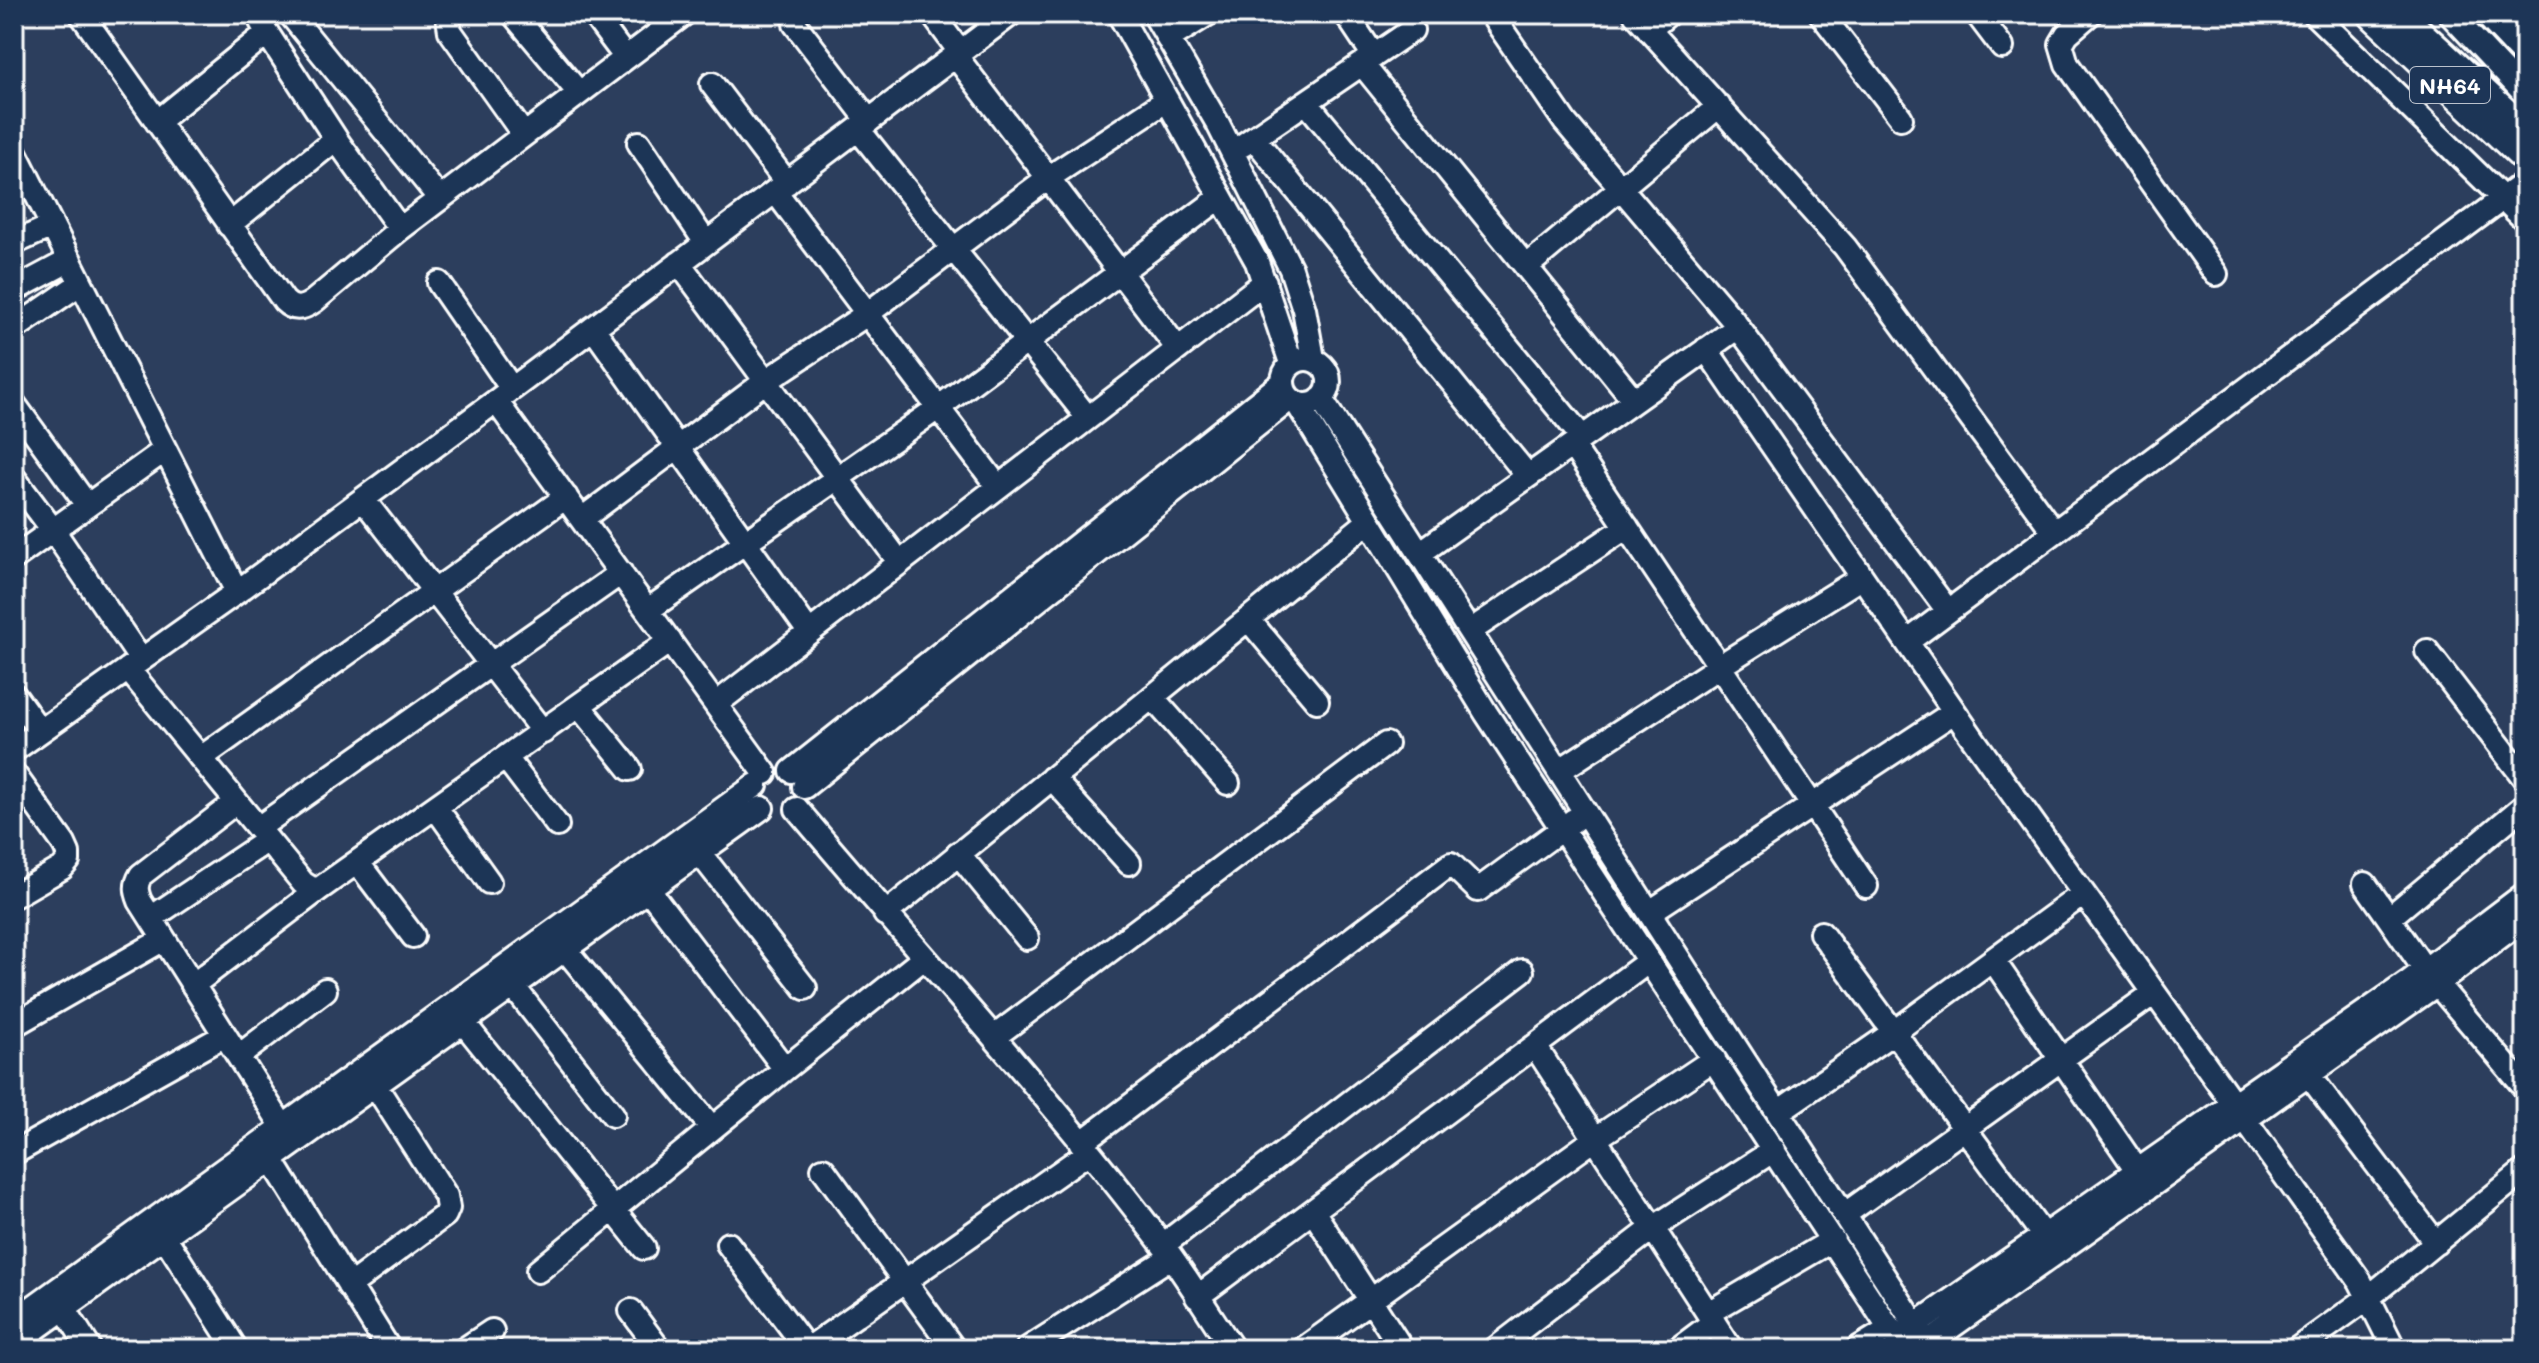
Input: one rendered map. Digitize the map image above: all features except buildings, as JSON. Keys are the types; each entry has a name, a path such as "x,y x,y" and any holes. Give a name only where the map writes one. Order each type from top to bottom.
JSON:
{"highway":[{"name":"NH64","path":"2375,14 2525,155"},
{"path":"2492,14 2525,49"}],"street":[{"path":"81,14 284,301 289,307 298,309 314,301 400,229 684,14"},
{"path":"292,14 440,199"},
{"path":"452,14 448,18 450,31 524,135"},
{"path":"513,14 579,93"},
{"path":"593,14 626,58"},
{"path":"932,14 1048,178 1178,349"},
{"path":"14,750 237,592 504,395 1011,14"},
{"path":"1119,14 1257,262 1295,381 1369,521 1486,713 1897,1339"},
{"path":"798,779 1295,381 1320,362 1329,375 1328,389 1321,399 1312,404 1295,381 1304,309 1291,269 1232,153 1154,14"},
{"path":"1168,39 1208,14"},
{"path":"1346,14 1368,60 1526,267 1634,400"},
{"path":"1491,14 1565,122 1738,327 1948,611"},
{"path":"1668,14 1642,22 1845,247 2054,532"},
{"path":"1821,14 1901,118"},
{"path":"1977,14 2002,47"},
{"path":"2090,14 2067,34 2061,44 2067,64 2216,274"},
{"path":"2314,14 2525,220"},
{"path":"2403,14 2525,127"},
{"path":"2450,14 2525,94"},
{"path":"157,122 262,23 336,139 400,229"},
{"path":"795,24 863,125 954,249 1088,418"},
{"path":"1232,153 1412,30"},
{"path":"712,84 867,314 998,487"},
{"path":"582,519 766,381 867,314 1048,178 1167,100"},
{"path":"1306,102 1577,441 1627,527 1866,886"},
{"path":"1526,267 1719,106"},
{"path":"1254,138 1528,476"},
{"path":"229,225 336,139"},
{"path":"639,143 706,243"},
{"path":"14,150 22,187 52,226 237,592"},
{"path":"1907,642 2525,182"},
{"path":"648,610 938,408 1221,197"},
{"path":"14,243 52,226"},
{"path":"14,290 70,260"},
{"path":"679,263 900,563"},
{"path":"716,704 1265,282"},
{"path":"14,329 81,283"},
{"path":"439,283 566,497 716,704 761,779"},
{"path":"1420,553 1738,327"},
{"path":"593,328 809,632"},
{"path":"1706,349 1954,712 2360,1281 2394,1349"},
{"path":"1321,399 1927,1347 2239,1112 2431,977 2525,918"},
{"path":"14,404 87,505"},
{"path":"14,558 165,450"},
{"path":"14,478 53,530 134,664 201,758 303,883 319,889"},
{"path":"201,758 566,497"},
{"path":"363,499 543,732"},
{"path":"885,914 1369,521"},
{"path":"1470,631 1627,527"},
{"path":"151,918 491,665 621,573"},
{"path":"1559,771 1862,577"},
{"path":"1248,619 1317,701"},
{"path":"193,985 319,889 670,641"},
{"path":"2427,651 2525,779"},
{"path":"14,695 40,731"},
{"path":"1152,697 1228,783"},
{"path":"579,706 630,769"},
{"path":"1650,912 1954,712"},
{"path":"994,1037 1386,744"},
{"path":"506,758 557,825"},
{"path":"14,1321 761,779 781,768 798,779 804,795 797,809 790,814 775,816 762,808 756,793 761,779"},
{"path":"14,774 68,853 68,861 62,868 14,896"},
{"path":"1052,778 1129,863"},
{"path":"236,802 141,875 136,883 137,892 283,1127"},
{"path":"2389,918 2525,805"},
{"path":"436,808 489,882"},
{"path":"14,1344 762,808"},
{"path":"797,809 1085,1147 1167,1251 1233,1349"},
{"path":"728,1244 808,1349 1085,1147 1451,864 1478,890 1585,812"},
{"path":"699,852 805,988"},
{"path":"958,853 1027,938"},
{"path":"358,863 413,936"},
{"path":"2365,884 2431,977 2525,1088"},
{"path":"648,889 785,1069"},
{"path":"1778,1112 2083,894"},
{"path":"1857,1349 1897,1339 2137,1170 2309,1075 2431,977 2525,894"},
{"path":"1821,933 2043,1235"},
{"path":"14,1025 164,939"},
{"path":"565,949 712,1128"},
{"path":"538,1271 924,958"},
{"path":"1993,960 2137,1170"},
{"path":"1197,1297 1649,961"},
{"path":"1027,1349 1055,1341 1522,971"},
{"path":"513,986 613,1115"},
{"path":"239,1056 325,990"},
{"path":"1844,1215 2154,993"},
{"path":"463,1022 644,1248"},
{"path":"14,1153 225,1035"},
{"path":"1535,1046 1731,1349"},
{"path":"1303,1349 1595,1139 1714,1059"},
{"path":"2309,1075 2436,1243"},
{"path":"349,1286 445,1215 448,1208 446,1196 375,1085"},
{"path":"1495,1349 1653,1228 1774,1150"},
{"path":"271,1159 389,1349"},
{"path":"823,1169 954,1349"},
{"path":"2297,1349 2369,1297 2525,1170"},
{"path":"1313,1211 1402,1349"},
{"path":"164,1236 236,1349"},
{"path":"1678,1349 1711,1318 1833,1240"},
{"path":"64,1308 90,1349"},
{"path":"631,1311 659,1349"},
{"path":"465,1349 492,1331"}]}
